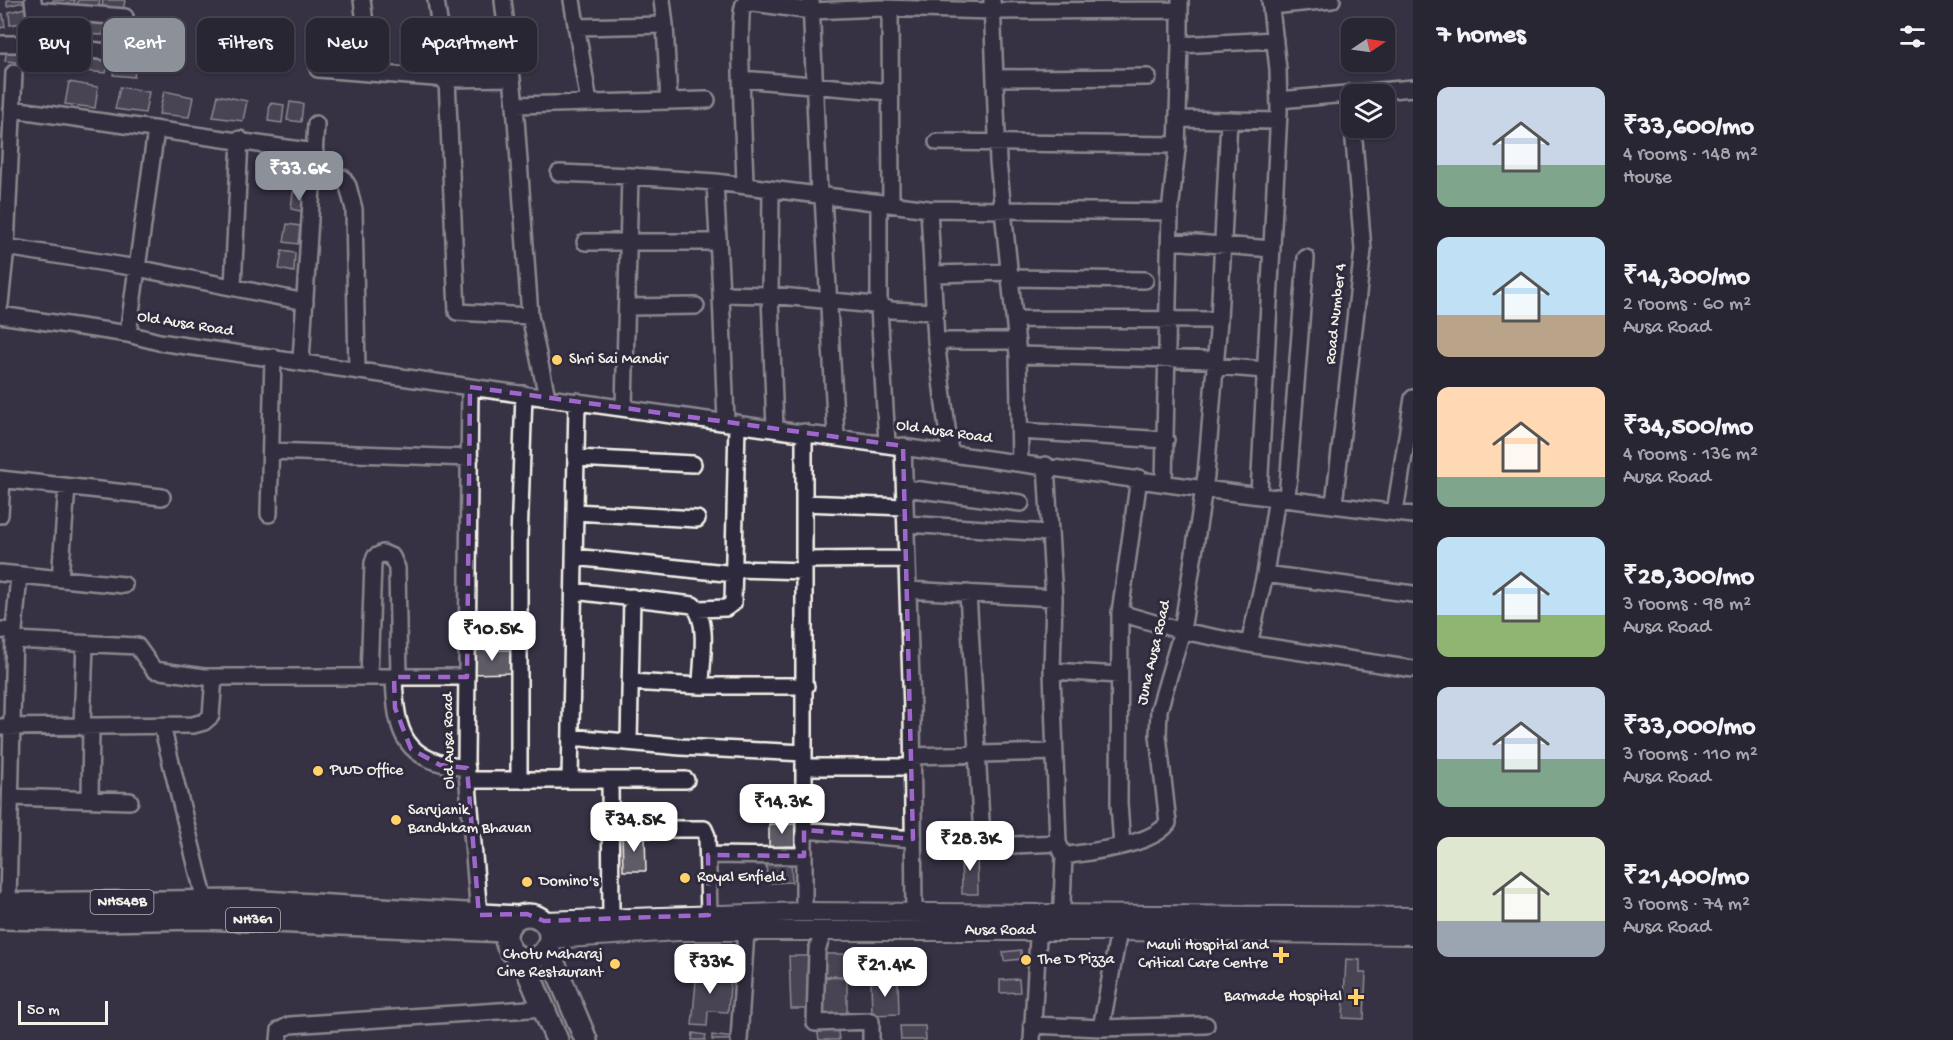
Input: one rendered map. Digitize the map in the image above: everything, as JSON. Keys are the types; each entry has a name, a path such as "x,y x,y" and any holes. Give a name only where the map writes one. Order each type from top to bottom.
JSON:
{"highway":[{"name":"NH548B","path":"2,908 245,901 479,915"},
{"name":"NH361","path":"2,908 104,920 202,918 512,924"},
{"name":"Ausa Road","path":"512,924 526,914 547,936 532,960 523,960"},
{"path":"479,915 512,924 508,949 523,960 557,1040"},
{"path":"547,936 586,1040"}],"main road":[{"path":"547,936 611,918 804,912 914,912 1039,921 1413,917"},
{"name":"Ausa Road","path":"547,936 824,931 1039,921"},
{"path":"1061,921 1119,931 1413,935"}],"street":[{"path":"362,0 372,73"},
{"path":"436,0 447,79 457,312 530,316"},
{"path":"502,0 515,105 530,316 547,397"},
{"path":"572,0 589,103"},
{"path":"662,0 669,101"},
{"path":"1259,494 1279,100 1270,3 1332,0"},
{"path":"745,186 740,11 744,4 890,9 1180,5 1177,145 1170,212 1164,482"},
{"path":"33,5 125,17"},
{"path":"811,5 836,436"},
{"path":"993,6 997,142 1018,348 1020,463"},
{"path":"887,443 879,308 890,92 890,9"},
{"path":"576,27 665,25"},
{"path":"1180,45 1275,40"},
{"path":"0,44 18,44"},
{"path":"358,72 447,79 511,78"},
{"path":"0,304 6,247 14,73"},
{"path":"995,78 1148,76"},
{"path":"742,79 890,92"},
{"path":"1395,91 1413,88"},
{"path":"515,105 707,100"},
{"path":"1279,100 1341,100"},
{"path":"12,109 156,130 240,139 315,152"},
{"path":"1178,119 1278,121"},
{"name":"Juna Ausa Road","path":"977,755 981,831 985,844 1061,850 1122,846 1154,834 1168,823 1158,735 1159,710 1182,631 1204,489 1219,320 1229,120"},
{"path":"301,360 315,174 316,124"},
{"path":"128,334 156,130"},
{"name":"Road Number 4","path":"1334,504 1362,250 1354,138"},
{"path":"233,287 240,139"},
{"path":"937,142 1177,145"},
{"path":"559,173 715,182 928,209 1170,212"},
{"path":"315,174 343,178 348,186 354,209 357,370"},
{"path":"624,407 630,176"},
{"path":"574,591 686,602 697,609 731,606 733,603 735,571 732,422 721,294 715,182"},
{"path":"771,189 770,295 775,428"},
{"path":"928,209 936,341 950,452"},
{"path":"585,242 718,242"},
{"path":"1170,242 1272,249"},
{"path":"6,247 137,268 305,302"},
{"path":"1249,644 1282,497 1306,258"},
{"path":"933,274 1144,280"},
{"path":"721,294 770,295 879,308 936,312"},
{"path":"628,307 696,306"},
{"name":"Old Ausa Road","path":"0,315 128,334 159,342 301,360 470,387 1046,465 1204,489 1259,494 1413,515"},
{"path":"1015,319 1219,320"},
{"path":"936,341 1216,363 1265,370"},
{"path":"269,514 273,357"},
{"name":"Old Ausa Road","path":"470,387 467,774 479,915"},
{"path":"519,780 519,540 525,394"},
{"path":"1395,512 1413,398"},
{"path":"570,780 577,401"},
{"path":"1020,430 1166,440"},
{"path":"804,432 806,686 804,912"},
{"path":"903,446 913,761 914,912"},
{"path":"271,451 470,458"},
{"path":"576,458 693,464"},
{"path":"1046,465 1054,598 1052,671 1054,752 1061,850 1061,921"},
{"path":"1122,846 1119,804 1120,613 1139,478"},
{"path":"0,515 1,479 162,497"},
{"path":"60,579 67,487"},
{"path":"905,488 1021,503"},
{"path":"804,503 905,507"},
{"path":"575,512 697,519"},
{"path":"906,524 1050,533"},
{"path":"369,677 373,563 375,557 383,553 392,557 397,568 395,708 400,727 411,749 440,765 467,774 519,780 686,780"},
{"path":"574,558 735,571 907,559"},
{"path":"0,573 124,585"},
{"path":"1265,574 1413,594"},
{"path":"2,908 11,797 6,727 9,634 19,575"},
{"path":"908,590 1054,598"},
{"path":"968,593 977,755"},
{"path":"629,742 632,597"},
{"path":"697,609 702,630 700,686"},
{"path":"1120,613 1182,631 1249,644 1413,669"},
{"path":"9,634 85,644 137,646 154,670 214,677 467,677"},
{"path":"85,644 90,799"},
{"path":"1052,671 1120,675"},
{"path":"6,727 193,725 204,722 212,716 214,677"},
{"path":"630,682 700,686 806,686"},
{"path":"162,726 205,902"},
{"path":"571,737 804,760 913,761 977,755 1054,752"},
{"path":"610,780 611,918"},
{"path":"11,797 130,801"},
{"path":"611,829 700,828 706,832 710,915"},
{"path":"804,830 913,839"},
{"path":"708,855 804,856"},
{"path":"1039,921 1032,1032 1206,1025"},
{"path":"824,931 817,950 815,1023 871,1022 871,1040"},
{"path":"1101,1028 1119,931"},
{"path":"739,1040 746,932"},
{"path":"279,1040 280,1030 290,1025 544,1008"}],"highlighted area":[{"path":"470,387 903,446 913,839 804,830 804,856 708,855 709,915 544,921 527,914 479,915 467,768 440,765 411,749 395,708 394,677 467,677"}],"building":[{"path":"7,0 28,0 28,1 7,6"},
{"path":"53,0 75,0 74,5 53,3"},
{"path":"78,0 100,0 98,10 77,8"},
{"path":"103,0 125,0 123,11 102,9"},
{"path":"29,7 31,18 18,18 18,23 10,25 9,12"},
{"path":"0,14 3,14 5,27 0,28"},
{"path":"91,21 103,23 103,35 91,34"},
{"path":"7,47 18,49 18,62 5,61"},
{"path":"91,58 103,59 103,72 106,73 91,72"},
{"path":"113,72 135,72 134,77 113,75"},
{"path":"69,82 98,87 95,108 65,104"},
{"path":"120,87 149,92 145,113 115,109"},
{"path":"164,91 193,97 189,117 159,114"},
{"path":"218,95 247,101 243,121 213,117"},
{"path":"290,102 303,104 301,122 287,120"},
{"path":"270,103 284,105 282,123 268,121"},
{"path":"291,166 305,168 303,186 289,183"},
{"path":"293,192 307,194 305,212 291,209"},
{"path":"287,224 300,226 298,244 284,242"},
{"path":"282,251 295,253 294,272 279,269"},
{"path":"468,650 515,650 515,673 469,674"},
{"path":"769,824 795,824 795,846 769,847"},
{"path":"622,835 645,835 646,871 623,871"},
{"path":"961,849 977,849 978,894 962,894"},
{"path":"791,858 792,882 767,883 766,859"},
{"path":"1021,950 1021,959 1004,961 1003,952"},
{"path":"822,954 850,954 850,976 822,976"},
{"path":"789,956 809,956 811,1009 791,1009"},
{"path":"1346,959 1360,960 1360,973 1366,973 1364,1019 1343,1018"},
{"path":"697,970 731,974 728,1012 708,1011 707,1026 692,1025"},
{"path":"819,977 847,978 847,1015 819,1015"},
{"path":"1019,979 1020,992 1000,993 1000,980"},
{"path":"898,980 899,1014 872,1015 871,981"},
{"path":"837,1025 839,1040 819,1040 817,1029"},
{"path":"900,1026 925,1026 926,1040 901,1040"},
{"path":"693,1033 706,1035 705,1040 692,1040"},
{"path":"712,1035 734,1038 733,1040 712,1040"}],"place":[{"name":"Shri Sai Mandir","path":"557,360"},
{"name":"PWD Office","path":"318,771"},
{"name":"Sarvjanik Bandhkam Bhavan","path":"396,820"},
{"name":"Royal Enfield","path":"685,878"},
{"name":"Domino's","path":"527,882"},
{"name":"Mauli Hospital and Critical Care Centre","path":"1281,955"},
{"name":"The D Pizza","path":"1026,960"},
{"name":"Chotu Maharaj Cine Restaurant","path":"615,964"},
{"name":"Barmade Hospital","path":"1356,997"}]}
